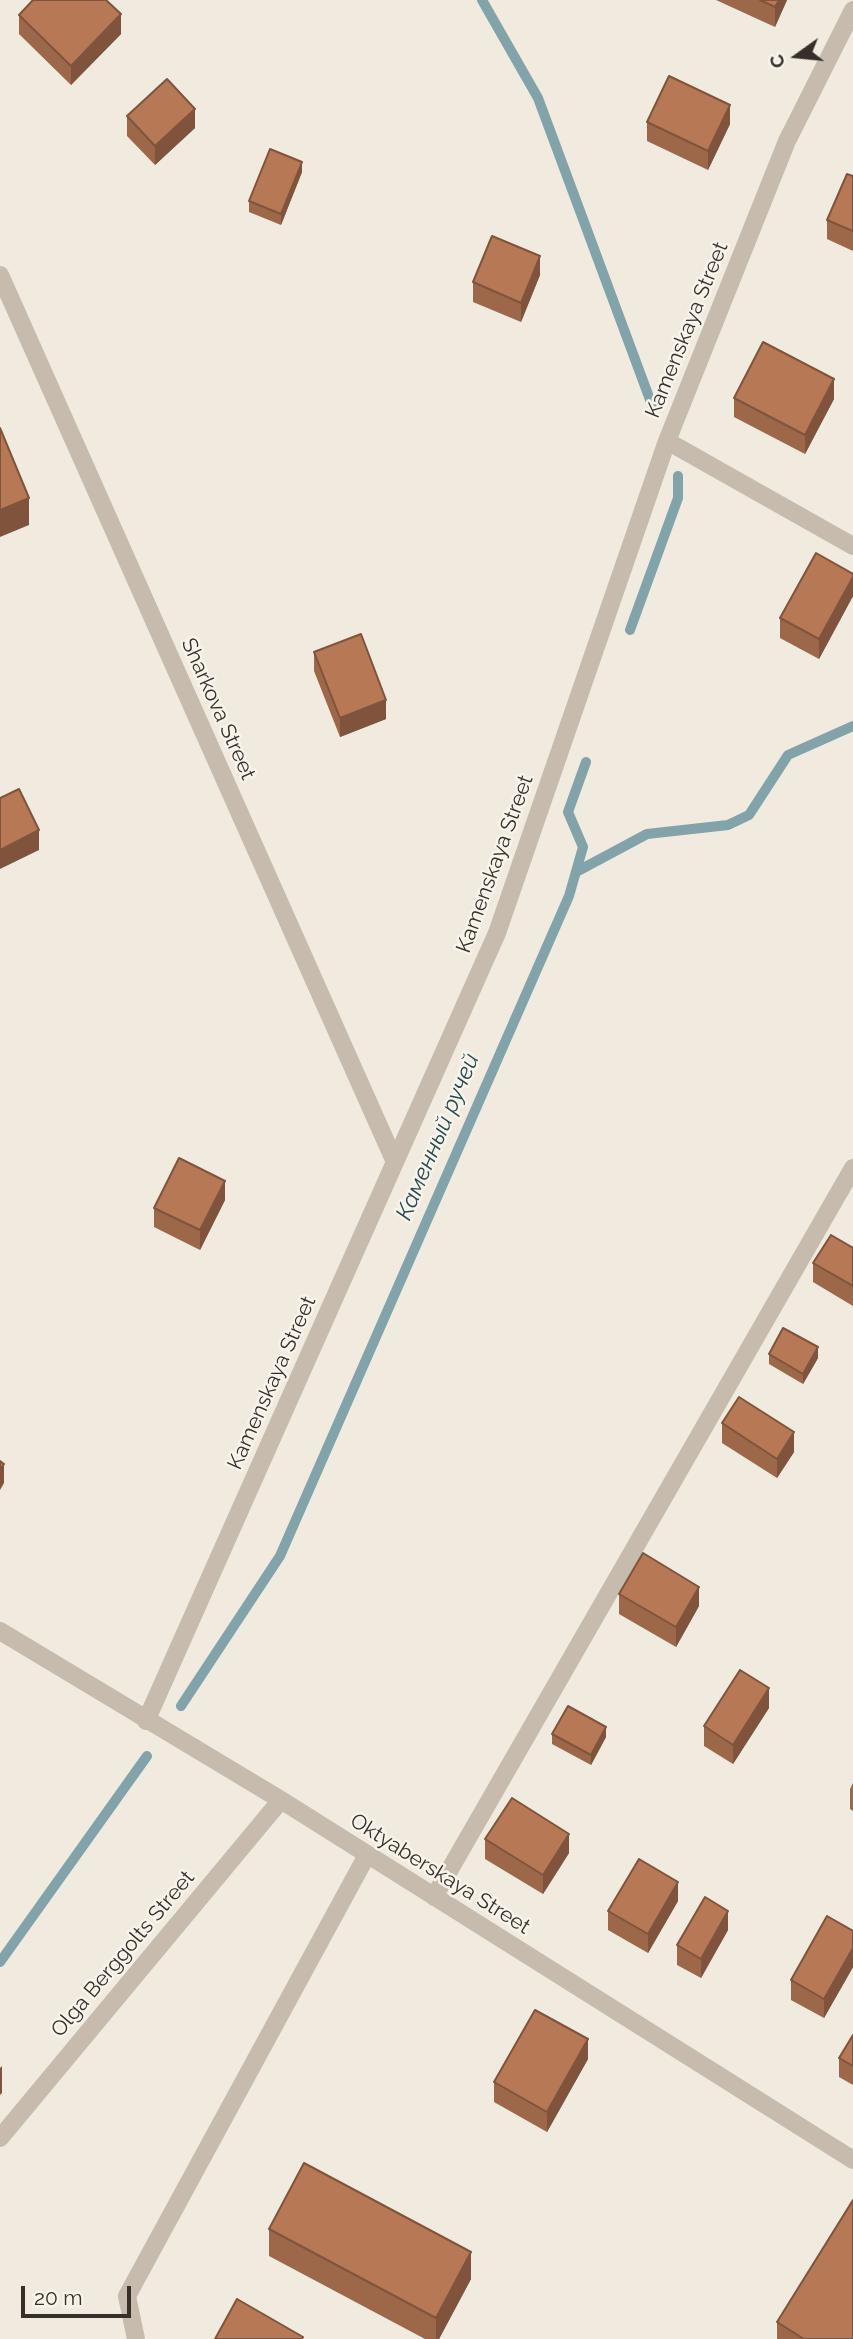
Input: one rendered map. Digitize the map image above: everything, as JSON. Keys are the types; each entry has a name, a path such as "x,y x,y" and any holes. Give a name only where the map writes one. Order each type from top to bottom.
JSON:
{"street":[{"name":"Kamenskaya Street","path":"146,1721 497,933 667,441 787,141 853,10"},
{"name":"Sharkova Street","path":"0,275 395,1163"},
{"path":"667,441 853,546"},
{"path":"434,1897 853,1168"},
{"name":"Oktyaberskaya Street","path":"0,1631 281,1800 853,2160"},
{"name":"Olga Berggolts Street","path":"0,2138 281,1800"},
{"path":"136,2339 127,2297 368,1855"}],"building":[{"path":"33,0 106,0 121,14 71,66 19,15"},
{"path":"760,0 779,0 775,7"},
{"path":"669,76 730,105 708,151 647,122"},
{"path":"167,79 195,109 155,146 127,116"},
{"path":"270,149 302,162 281,214 249,201"},
{"path":"847,174 853,176 853,231 827,220"},
{"path":"492,236 540,256 521,303 473,282"},
{"path":"763,342 834,379 805,435 734,398"},
{"path":"0,428 29,498 0,510"},
{"path":"816,553 853,574 819,639 780,618"},
{"path":"361,634 386,700 340,718 314,652"},
{"path":"19,789 39,830 0,850 0,798"},
{"path":"179,1158 225,1181 200,1230 154,1208"},
{"path":"831,1235 853,1248 853,1286 813,1263"},
{"path":"783,1328 818,1347 803,1374 769,1354"},
{"path":"739,1397 794,1432 777,1459 722,1423"},
{"path":"643,1553 699,1587 676,1627 619,1594"},
{"path":"740,1670 769,1688 733,1745 704,1726"},
{"path":"568,1706 606,1727 591,1755 552,1734"},
{"path":"512,1798 569,1834 543,1875 485,1839"},
{"path":"639,1859 678,1882 648,1934 608,1911"},
{"path":"705,1897 728,1911 701,1959 677,1945"},
{"path":"827,1916 853,1931 853,1948 824,1999 791,1980"},
{"path":"535,2010 588,2039 547,2112 494,2082"},
{"path":"853,2035 853,2066 839,2058"},
{"path":"304,2163 471,2252 436,2318 269,2229"},
{"path":"853,2200 853,2339 804,2339 777,2322"},
{"path":"237,2299 303,2337 302,2339 215,2339"}],"waterway":[{"path":"482,0 538,98 652,405"},
{"path":"630,630 678,498 678,476"},
{"name":"Каменный ручей","path":"576,872 647,834 728,825 749,815 788,755 853,726"},
{"name":"Каменный ручей","path":"181,1706 280,1556 569,896 583,847 568,812 586,762"},
{"name":"Каменный ручей","path":"0,1962 147,1756"}]}
